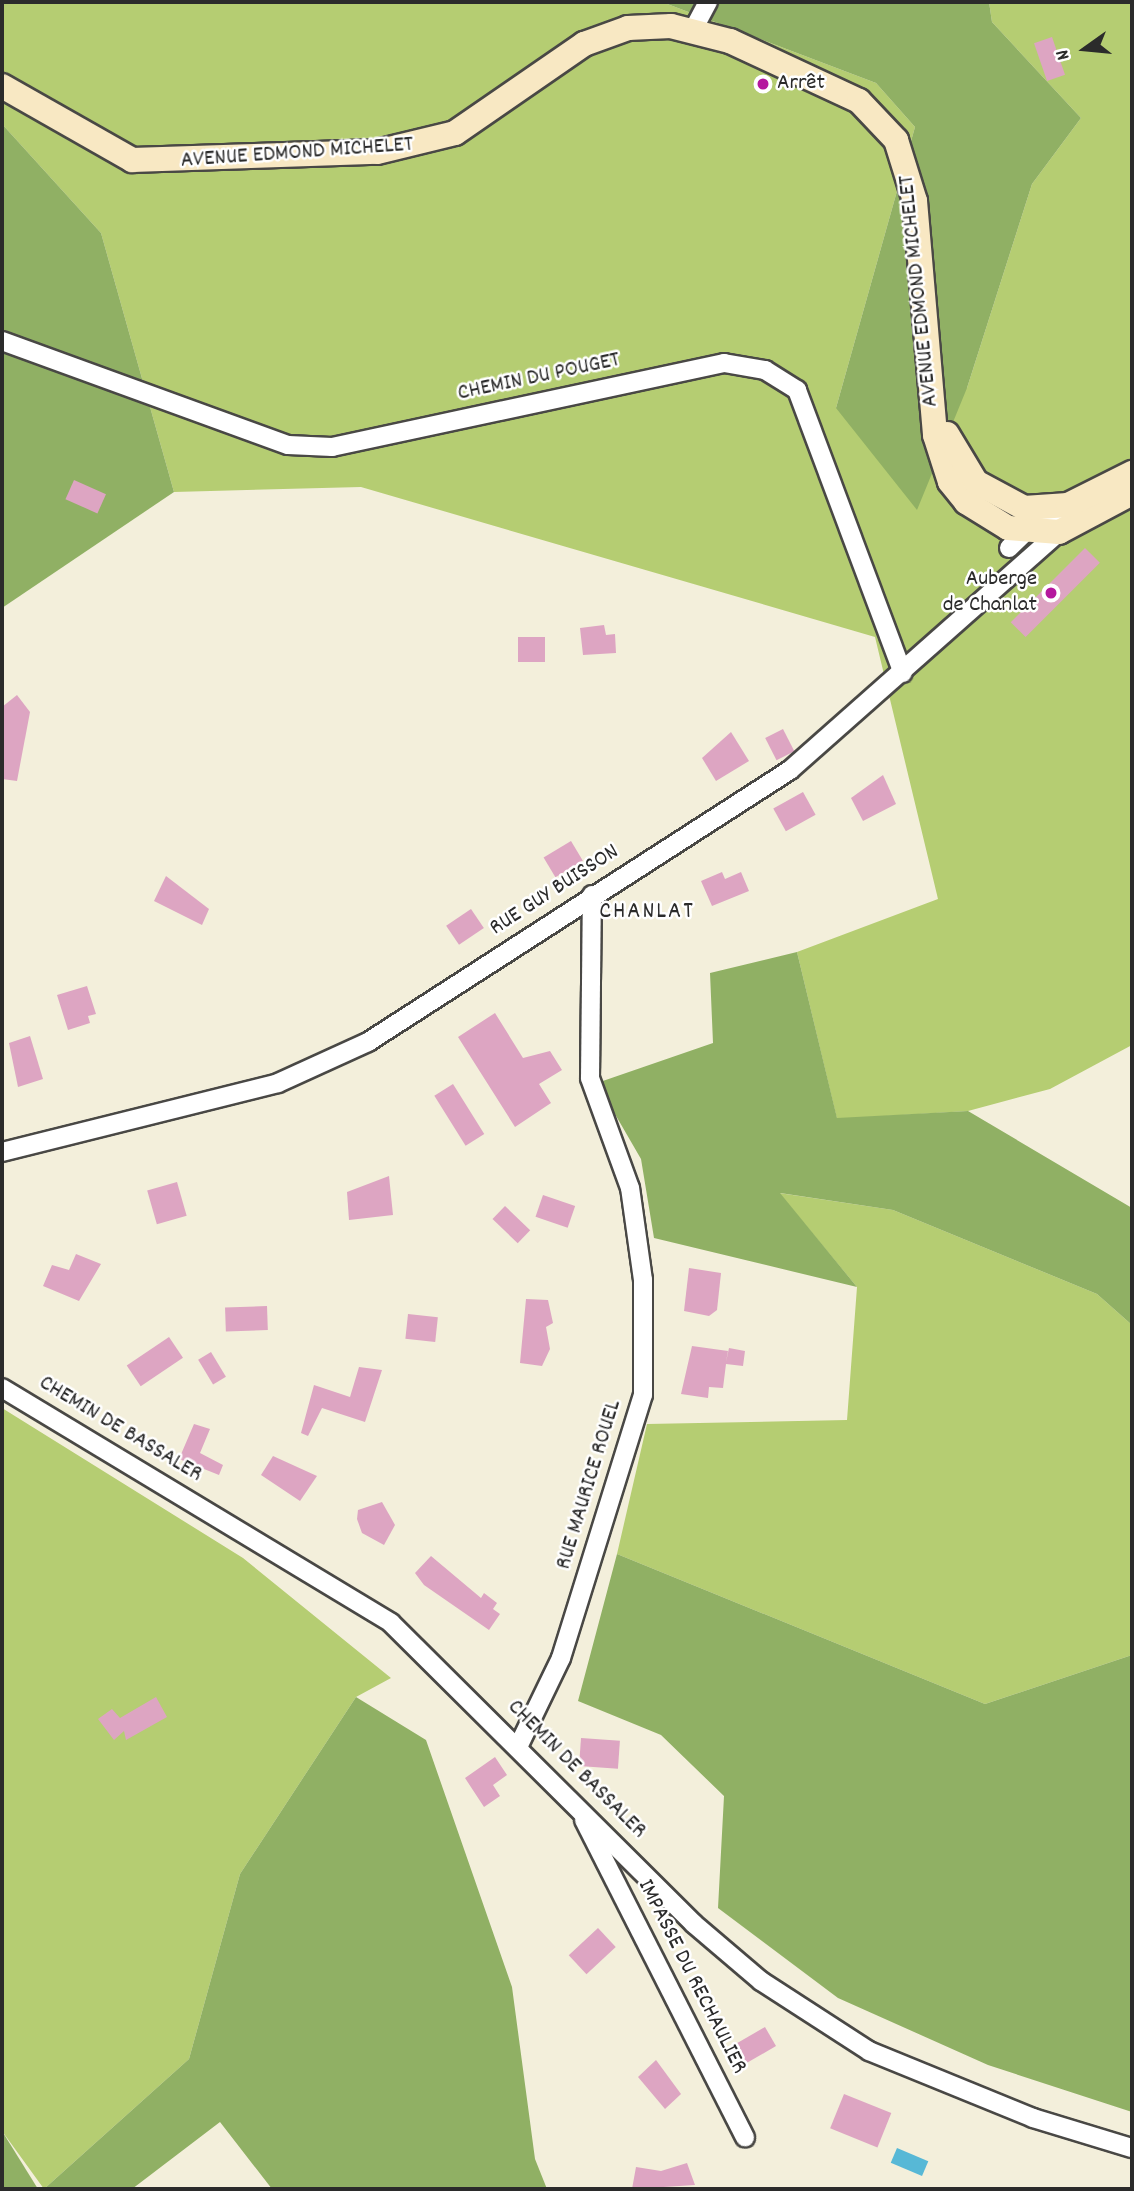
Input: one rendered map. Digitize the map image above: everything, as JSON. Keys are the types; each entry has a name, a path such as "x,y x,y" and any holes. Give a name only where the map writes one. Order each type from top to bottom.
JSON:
{"main road":[{"name":"AVENUE EDMOND MICHELET","path":"2,86 106,151 143,162 377,152 455,133 604,35 646,25 693,30 859,101 897,140 915,201 942,463 958,492 988,518 1031,535 1059,532 1132,493"},
{"path":"935,397 964,470 998,499 1017,506 1068,505 1132,475"}],"street":[{"path":"693,30 708,2"},
{"name":"CHEMIN DU POUGET","path":"2,341 288,446 332,447 724,363 765,369 797,390 902,673"},
{"path":"998,583 1009,548 1087,509 1132,475"},
{"path":"1017,506 1031,535"},
{"path":"988,518 1009,548"},
{"name":"RUE GUY BUISSON","path":"2,1152 278,1083 368,1042 592,895 790,770 902,673 998,583 1031,535"},
{"name":"RUE MAURICE ROUEL","path":"518,1747 561,1658 643,1395 643,1280 630,1188 590,1078 592,895"},
{"name":"CHEMIN DE BASSALER","path":"2,1388 391,1623 574,1801 694,1924 761,1981 869,2051 1032,2118 1132,2148"},
{"name":"IMPASSE DU RECHAULIER","path":"574,1801 744,2138"}],"green space":[{"path":"2,2 662,2 876,83 915,127 836,408 967,388 1032,184 1081,118 992,22 989,2 1132,2 1132,1045 1050,1089 968,1111 837,1119 797,952 938,899 875,637 361,487 174,492 101,233 2,124"},
{"path":"662,2 989,2 992,22 1081,118 1032,184 967,388 917,510 836,408 915,127 876,83"},
{"path":"2,124 101,233 174,492 2,608"},
{"path":"797,952 837,1118 968,1111 1132,1208 1132,1325 1097,1294 893,1210 780,1193 857,1287 654,1238 641,1159 597,1083 713,1043 710,973"},
{"path":"779,1193 893,1210 1097,1294 1132,1325 1132,1655 985,1704 617,1554 647,1424 847,1420 857,1287"},
{"path":"2,1408 243,1558 391,1678 356,1697 240,1874 189,2059 44,2189 2,2131"},
{"path":"617,1554 985,1704 1132,1655 1132,2112 988,2065 838,1998 718,1908 724,1796 661,1735 578,1701"},
{"path":"356,1697 426,1740 512,1987 535,2159 547,2189 272,2189 220,2122 132,2189 44,2189 189,2059 240,1874"},
{"path":"2,2131 38,2189 2,2189"}],"water":[{"path":"897,2148 928,2161 922,2176 891,2163"}],"building":[{"path":"1052,37 1065,75 1047,81 1034,43"},
{"path":"74,480 106,494 97,513 65,499"},
{"name":"Auberge de Chanlat","path":"1085,548 1100,563 1026,637 1011,622"},
{"path":"604,625 606,635 615,634 616,653 583,655 580,628"},
{"path":"518,637 545,637 545,662 518,662"},
{"path":"17,695 30,712 17,781 2,779 2,707"},
{"path":"783,729 794,751 777,760 765,738"},
{"path":"731,732 749,761 716,781 702,758"},
{"path":"883,775 896,804 863,821 851,798"},
{"path":"803,792 816,815 786,831 773,808"},
{"path":"571,841 583,861 555,877 544,857"},
{"path":"722,872 725,879 741,872 749,891 712,906 701,881"},
{"path":"166,876 209,909 202,925 154,901"},
{"path":"471,909 484,928 459,945 446,926"},
{"path":"87,986 96,1014 88,1016 90,1023 68,1030 57,995"},
{"path":"495,1013 523,1058 550,1051 562,1070 539,1084 551,1103 515,1127 458,1037"},
{"path":"30,1036 43,1079 18,1087 9,1043"},
{"path":"453,1084 484,1134 466,1146 434,1096"},
{"path":"389,1176 393,1215 349,1220 347,1192"},
{"path":"177,1182 187,1216 157,1224 147,1191"},
{"path":"543,1195 575,1206 568,1228 536,1217"},
{"path":"505,1206 530,1230 518,1243 492,1219"},
{"path":"76,1254 101,1264 79,1301 43,1286 52,1265 69,1270"},
{"path":"689,1268 721,1273 717,1310 709,1316 684,1311"},
{"path":"526,1299 548,1300 553,1323 546,1327 550,1349 542,1366 520,1363"},
{"path":"267,1306 268,1330 226,1331 225,1307"},
{"path":"408,1314 438,1317 435,1342 405,1339"},
{"path":"169,1337 183,1358 141,1386 127,1366"},
{"path":"692,1346 728,1351 726,1362 729,1348 745,1351 743,1366 726,1364 723,1388 709,1387 708,1398 681,1394"},
{"path":"211,1352 226,1377 213,1385 198,1360"},
{"path":"359,1367 382,1370 365,1422 322,1408 308,1436 301,1433 314,1385 350,1397"},
{"path":"194,1424 210,1429 200,1453 223,1465 219,1475 179,1459"},
{"path":"273,1456 317,1476 300,1501 261,1475"},
{"path":"382,1502 395,1525 384,1545 362,1533 357,1519 358,1510"},
{"path":"431,1556 481,1598 484,1593 497,1603 493,1609 500,1614 489,1630 424,1585 415,1573"},
{"path":"156,1697 167,1717 126,1740 124,1731 114,1740 98,1719 112,1709 120,1718"},
{"path":"581,1738 620,1741 618,1769 579,1766"},
{"path":"495,1757 507,1775 493,1785 500,1796 484,1807 465,1778"},
{"path":"598,1928 616,1947 586,1974 569,1955"},
{"path":"765,2027 776,2046 744,2065 733,2046"},
{"path":"656,2060 681,2094 665,2109 638,2077"},
{"path":"844,2094 891,2113 877,2147 830,2128"},
{"path":"687,2163 695,2185 632,2189 636,2167 661,2171"}],"place":[{"name":"Arrêt","path":"763,84"},
{"name":"Auberge de Chanlat","path":"1051,593"}],"district":[{"name":"CHANLAT","path":"647,913"}]}
